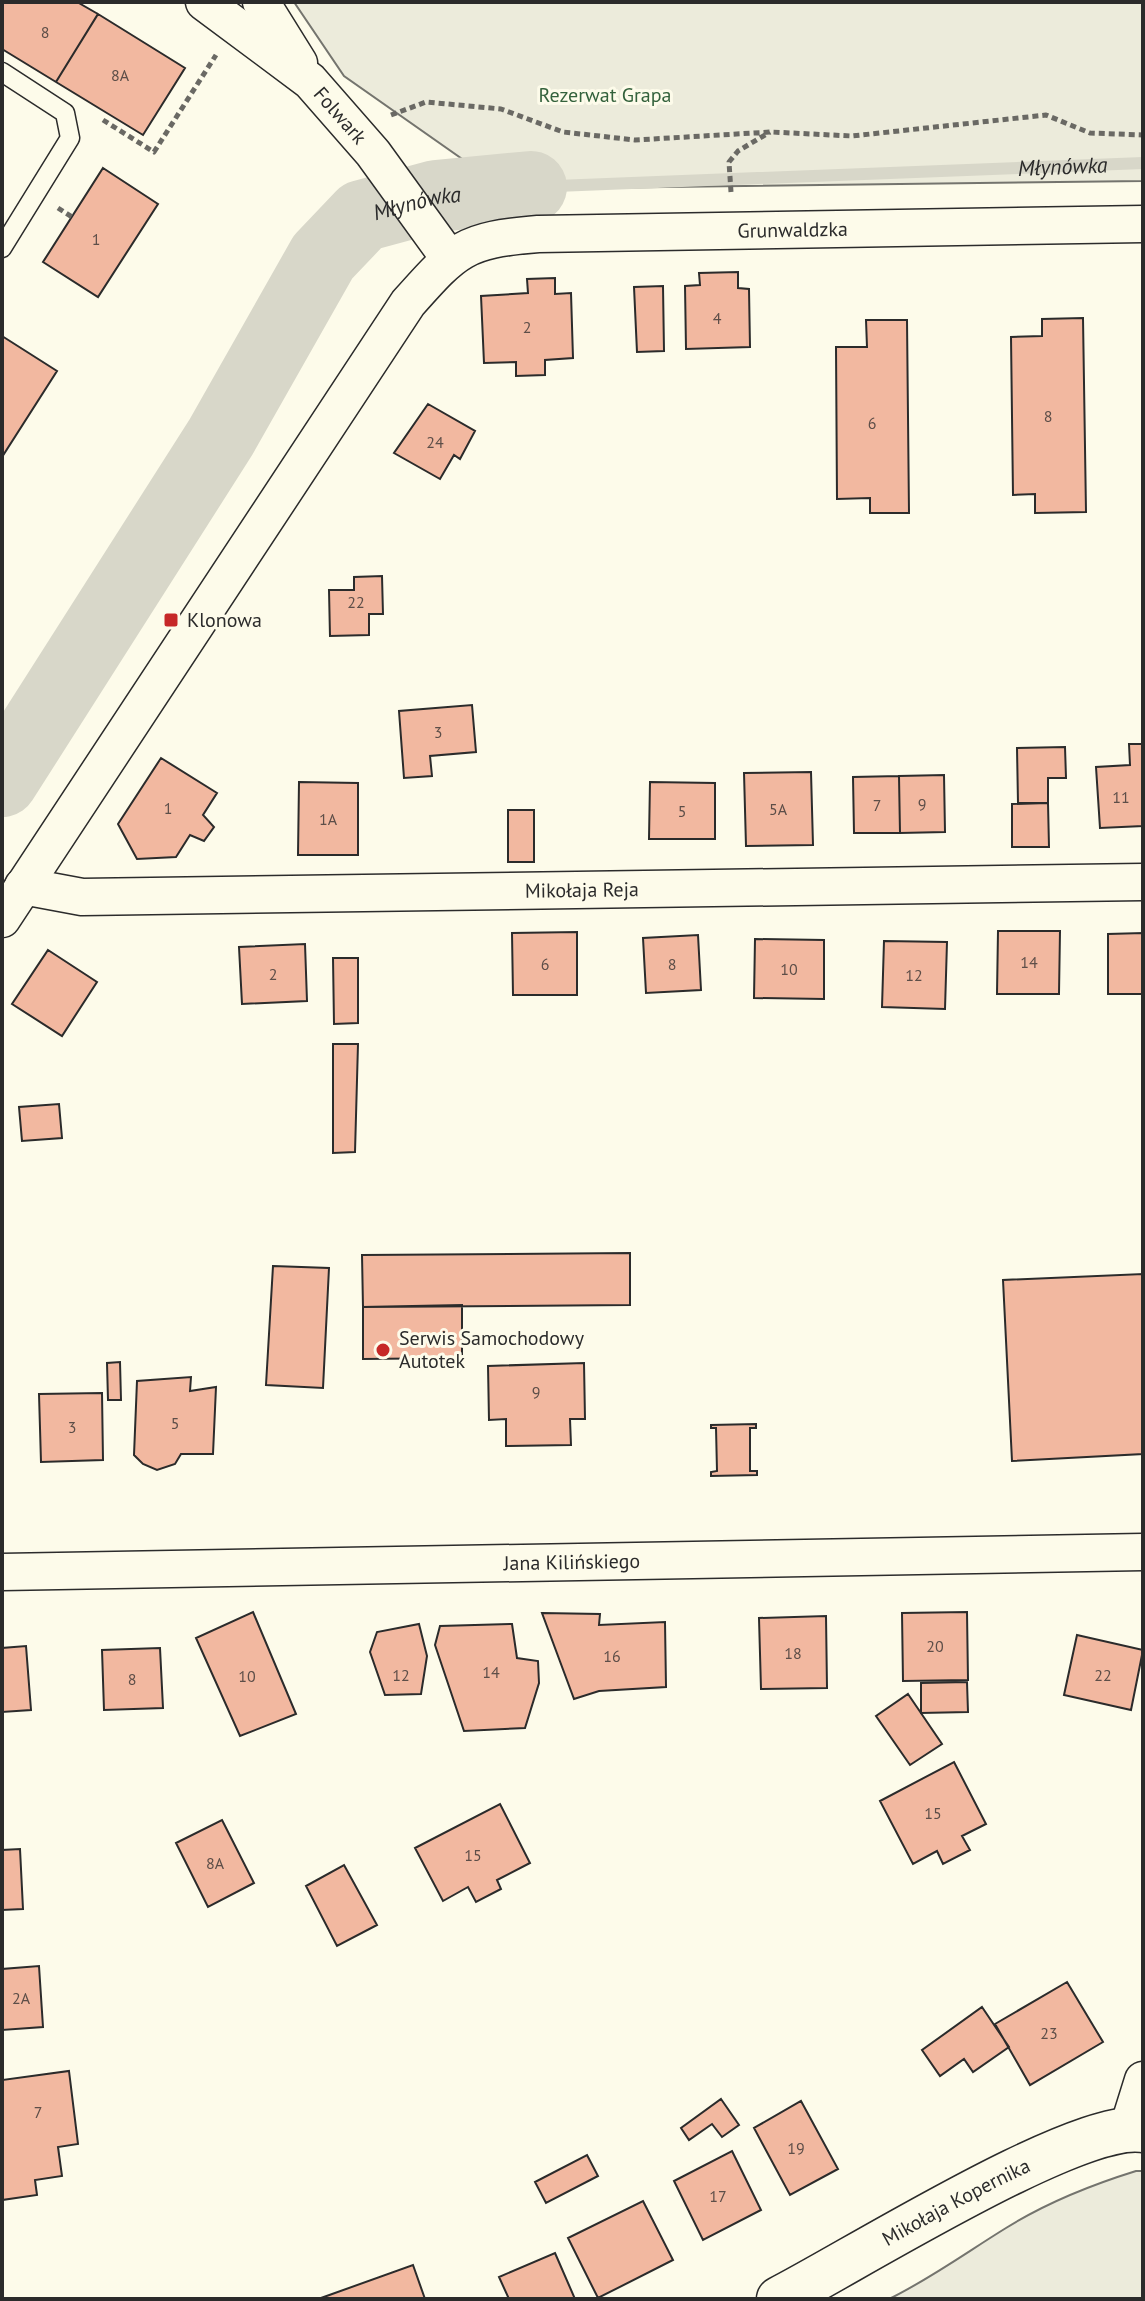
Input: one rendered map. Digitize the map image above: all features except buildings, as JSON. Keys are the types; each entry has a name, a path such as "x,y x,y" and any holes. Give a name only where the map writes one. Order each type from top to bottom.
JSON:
{"main road":[{"name":"Mikołaja Kopernika","path":"779,2299 1003,2177 1071,2146 1135,2129"}],"street":[{"name":"Folwark","path":"204,2 310,81 363,141 449,258"},
{"path":"261,2 310,81"},
{"name":"Grunwaldzka","path":"449,258 488,238 538,234 1143,224"},
{"path":"2,919 392,325 449,258"},
{"name":"Mikołaja Reja","path":"23,886 82,897 1143,882"},
{"name":"Jana Kilińskiego","path":"2,1572 1143,1552"},
{"path":"1135,2129 1143,2080"}],"lane":[{"path":"2,72 65,113 70,125 70,138 2,248"}],"path":[{"path":"103,120 154,152 219,50"},
{"path":"363,141 426,102 501,109 563,132 635,140 771,132 852,136 1046,115 1090,133 1143,135"},
{"path":"738,151 771,132"}],"green space":[{"name":"Rezerwat Grapa","path":"294,2 1143,2 1143,181 505,189 344,76"},
{"path":"1136,2171 1143,2171 1143,2299 889,2299 1037,2211"}],"waterway":[{"name":"Młynówka","path":"531,187 1143,163"},
{"name":"Młynówka","path":"2,781 221,437 323,257 362,216 436,196 531,187"}],"place":[{"name":"Klonowa","path":"171,620"},
{"name":"Serwis Samochodowy Autotek","path":"383,1350"}]}
